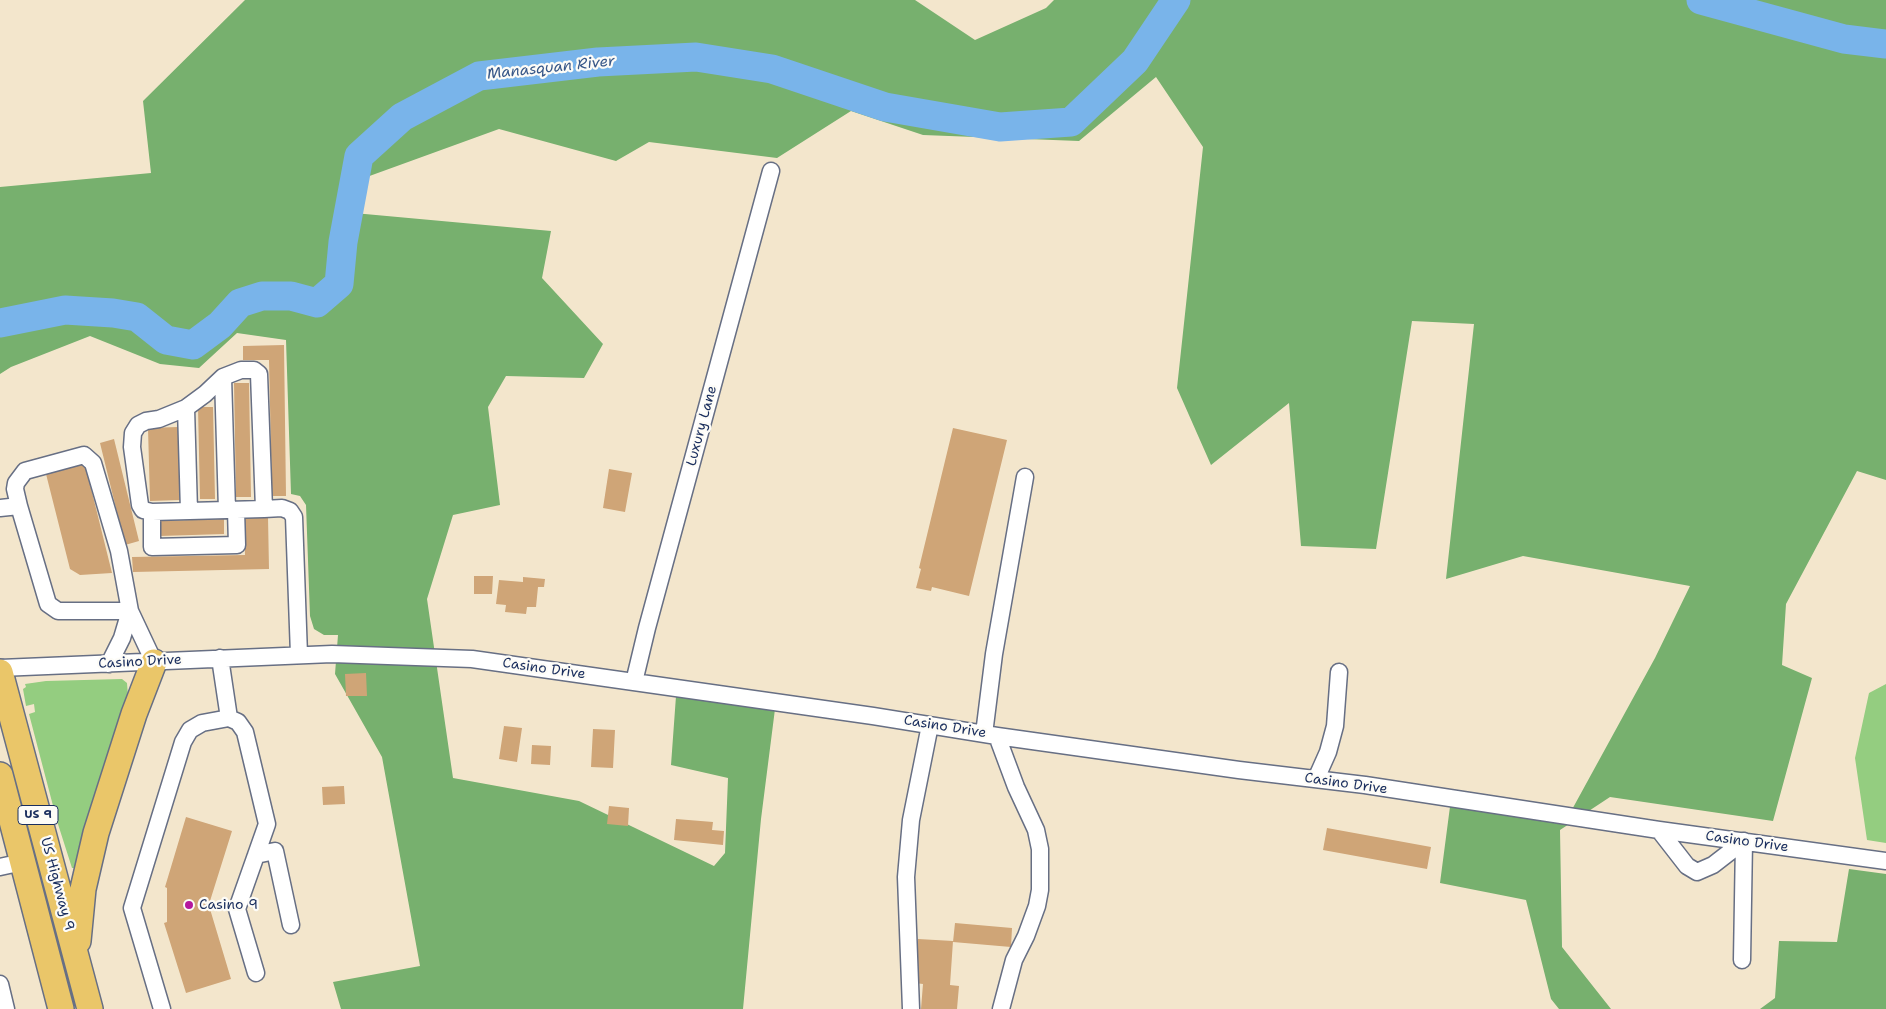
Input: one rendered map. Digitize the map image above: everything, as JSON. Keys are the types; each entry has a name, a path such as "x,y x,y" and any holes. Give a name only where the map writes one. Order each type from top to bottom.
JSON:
{"highway":[{"path":"77,958 83,888 96,833 134,714 154,662"},
{"name":"US Highway 9","path":"0,670 90,1009"},
{"name":"US Highway 9","path":"0,775 12,865 61,1009"}],"street":[{"name":"Luxury Lane","path":"634,682 771,171"},
{"path":"264,509 259,374 254,370 241,370 222,376 205,394 186,408 138,425 133,433 132,447 140,505 143,510 152,512 264,509 282,508 290,511 294,518 299,655"},
{"path":"152,512 152,548 237,545 231,510 222,376"},
{"path":"186,408 190,511"},
{"path":"130,611 58,611 48,604 6,509 16,483 25,471 84,455 93,462 120,551 130,611 154,662"},
{"path":"1001,1009 1014,960 1026,936 1037,906 1040,890 1040,849 1036,830 990,735 994,654 1025,477"},
{"path":"109,664 122,638 130,611"},
{"name":"Casino Drive","path":"0,670 299,655 356,654 472,659 990,735 1316,779 1659,830 1886,861"},
{"path":"220,658 229,718"},
{"path":"1316,779 1328,752 1335,726 1339,672"},
{"path":"162,1009 132,908 183,742 190,730 202,723 229,718 238,722 245,732 267,824 237,909 256,973"},
{"path":"911,1009 906,877 911,820 930,725"},
{"path":"1659,830 1687,866 1697,872 1713,865 1744,842"},
{"path":"1742,960 1744,842"},
{"path":"256,855 275,852 291,925"},
{"path":"0,984 6,1009"}],"green space":[{"path":"245,0 915,0 975,40 1046,8 1054,0 1886,0 1886,480 1857,471 1786,604 1782,665 1812,678 1773,821 1610,797 1560,830 1562,947 1611,1009 1559,1009 1551,999 1526,900 1440,883 1451,799 1569,815 1655,658 1690,586 1523,556 1446,579 1474,324 1412,321 1376,549 1301,546 1289,403 1211,465 1177,388 1203,147 1156,77 1079,141 923,135 851,111 777,158 649,142 616,161 499,129 364,178 343,212 551,231 542,278 603,344 584,378 506,376 488,407 500,505 453,515 427,599 453,778 579,801 714,866 725,853 728,778 671,765 676,696 775,709 761,819 743,1009 341,1009 333,982 420,966 382,757 335,674 338,635 324,635 314,629 310,616 306,505 300,496 291,494 286,340 237,333 199,368 160,364 90,336 11,367 0,374 0,187 151,173 143,101"},
{"path":"122,679 127,683 128,696 80,853 75,868 72,868 57,821 29,714 35,712 34,704 26,706 23,689 26,687 25,684 46,681"},
{"path":"1886,684 1886,843 1867,840 1855,758 1869,693"},
{"path":"1849,869 1886,874 1886,1009 1760,1009 1775,998 1779,941 1837,942"}],"building":[{"path":"284,345 286,496 272,496 269,360 243,360 243,346"},
{"path":"234,383 249,383 251,497 236,497"},
{"path":"198,407 213,407 215,499 200,499"},
{"path":"178,427 180,500 150,501 148,428"},
{"path":"953,428 1007,440 969,596 932,587 931,591 916,588 921,569 919,568"},
{"path":"114,439 139,541 125,545 100,443"},
{"path":"85,464 112,573 80,575 70,569 46,474"},
{"path":"609,469 632,473 625,512 603,508"},
{"path":"268,517 269,569 133,572 132,557 245,555 244,518"},
{"path":"224,519 224,534 160,536 160,521"},
{"path":"474,576 493,576 492,594 474,594"},
{"path":"523,577 545,579 544,587 538,587 536,607 527,607 526,614 505,612 506,605 496,604 499,580 523,582"},
{"path":"366,673 367,696 346,696 345,674"},
{"path":"504,726 522,728 517,762 499,759"},
{"path":"593,729 615,730 613,768 591,767"},
{"path":"532,745 551,746 550,765 531,764"},
{"path":"344,786 345,804 323,805 322,787"},
{"path":"609,806 629,808 628,826 607,824"},
{"name":"Casino 9","path":"186,817 232,831 210,901 210,909 231,979 186,993 164,923 167,922 167,888 165,887"},
{"path":"676,819 713,822 712,830 724,831 723,845 674,840"},
{"path":"1327,828 1431,847 1427,869 1323,850"},
{"path":"955,923 1012,928 1011,947 953,942"},
{"path":"918,939 953,941 950,985 959,986 957,1009 921,1009 923,984 915,983"}],"waterway":[{"name":"Manasquan River","path":"0,323 65,310 113,313 137,317 166,340 193,345 220,325 240,303 262,296 291,296 317,303 339,284 343,242 359,156 402,117 479,76 598,62 696,57 772,69 885,107 1000,127 1071,122 1135,61 1176,0"},
{"name":"Manasquan River","path":"1701,0 1844,39 1886,44"}],"place":[{"name":"Casino 9","path":"189,905"}]}
